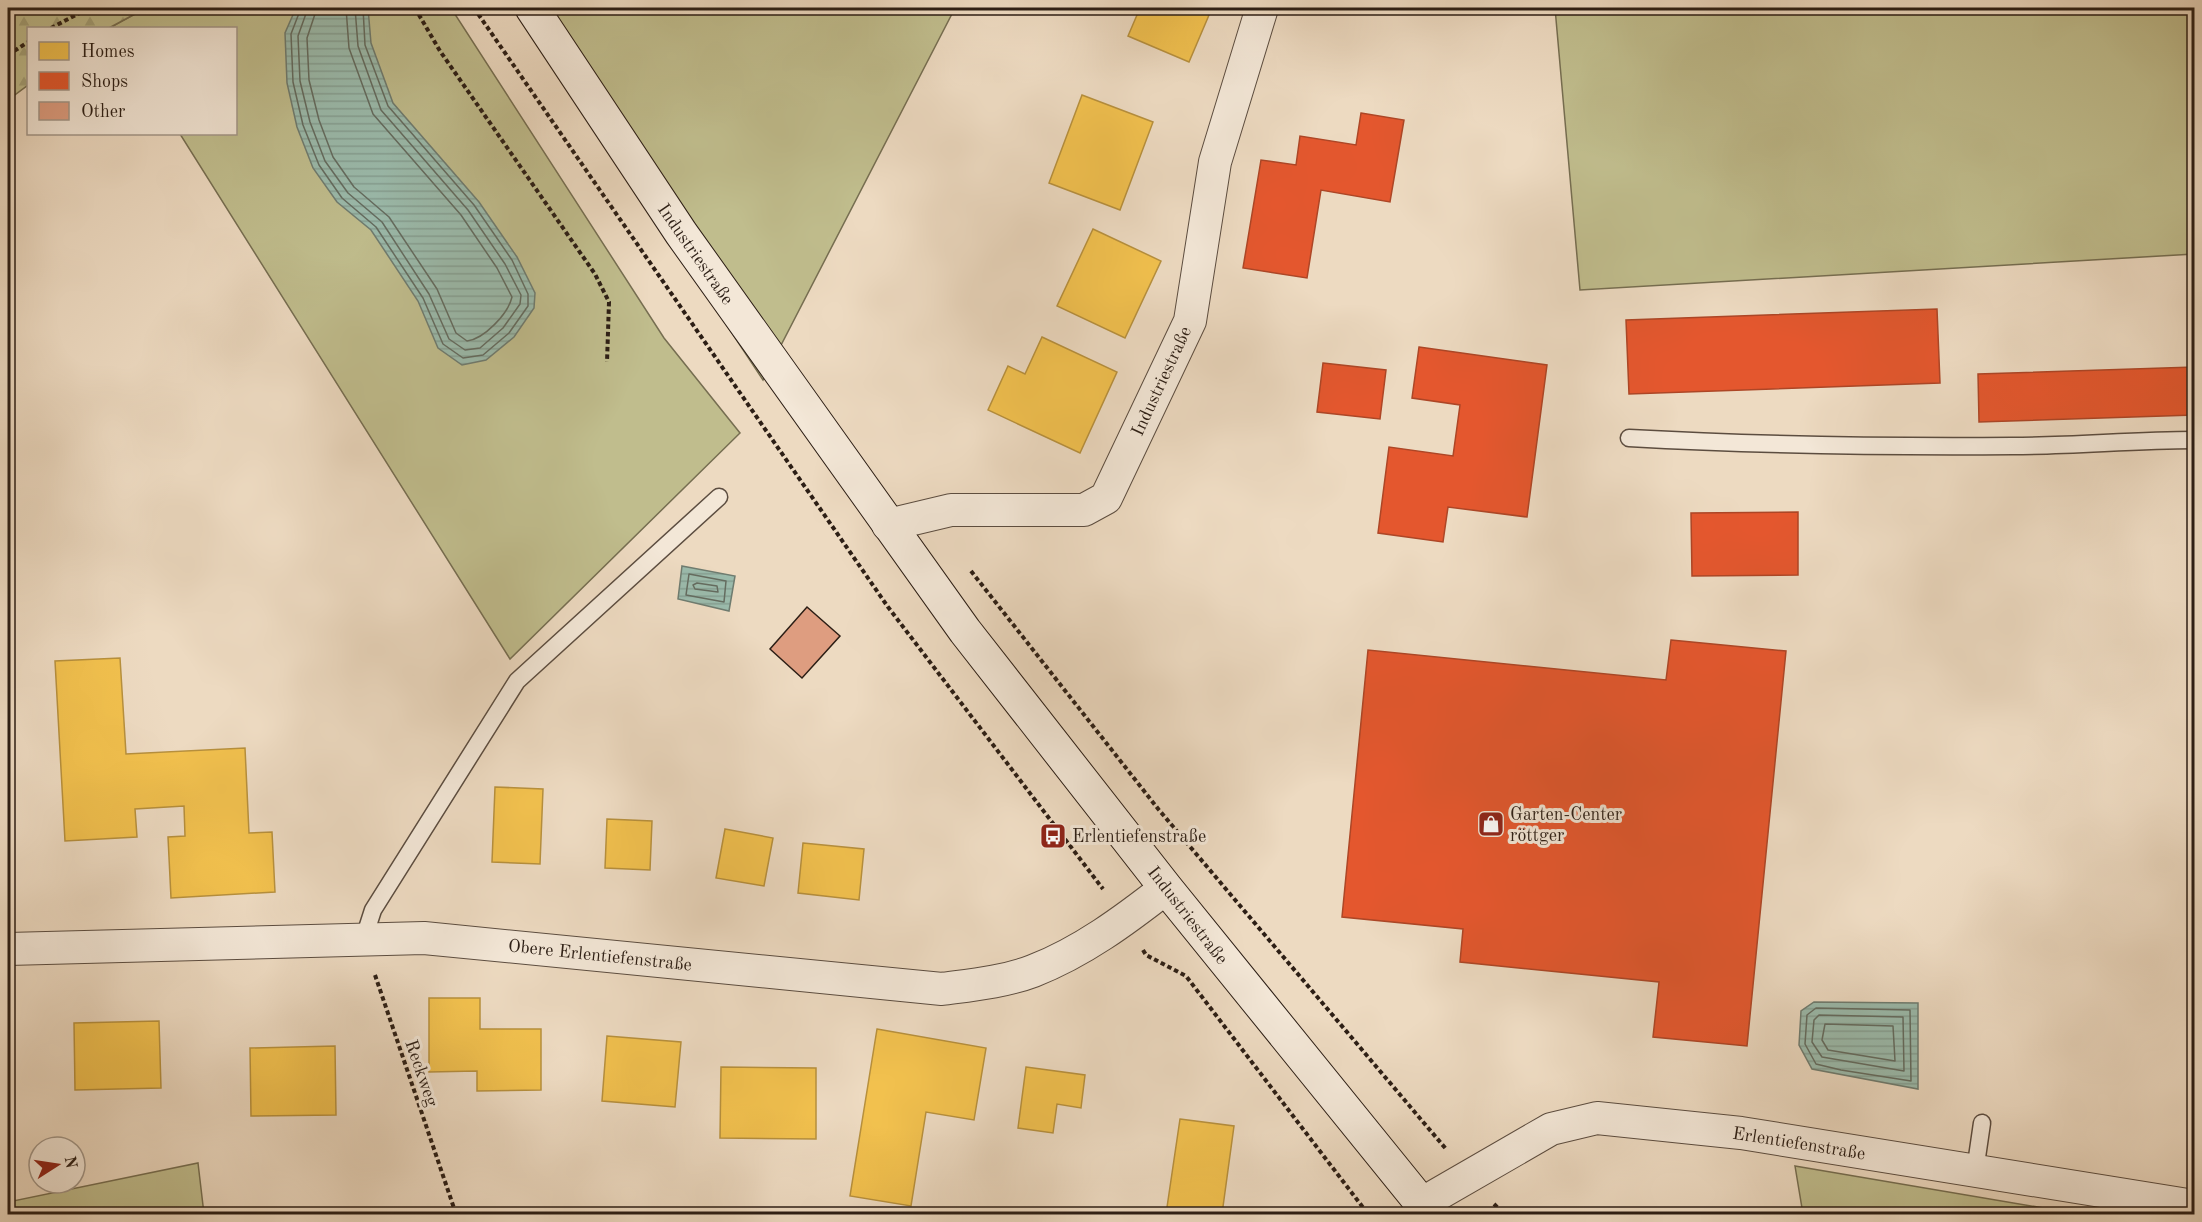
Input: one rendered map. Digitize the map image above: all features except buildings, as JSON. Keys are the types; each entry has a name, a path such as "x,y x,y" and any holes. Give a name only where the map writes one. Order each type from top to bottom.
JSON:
{"street":[{"name":"Industriestraße","path":"532,8 681,233 965,631 1166,888 1425,1209"},
{"name":"Industriestraße","path":"888,525 951,510 1084,510 1106,498 1190,321 1215,162 1262,8"},
{"name":"Obere Erlentiefenstraße","path":"8,949 424,938 942,989 985,984 1032,971 1094,940 1166,888"},
{"name":"Erlentiefenstraße","path":"1425,1209 1469,1178 1551,1129 1597,1118 1741,1133 2194,1206"}],"lane":[{"path":"1629,438 1773,445 2015,446 2133,440 2194,440"},
{"path":"363,940 374,910 517,681 719,497"},
{"path":"1975,1171 1982,1123"}],"path":[{"path":"53,27 89,8"},
{"path":"415,8 440,51 595,274 609,302 607,362"},
{"path":"474,8 888,607 1126,919 1146,955 1186,976 1368,1215"},
{"path":"8,55 27,43"},
{"path":"964,561 1159,810 1469,1178"},
{"name":"Reckweg","path":"363,940 456,1215"}],"green space":[{"path":"8,8 146,8 111,27 27,27 27,86 8,100"},
{"path":"146,8 451,8 664,338 740,433 510,659 181,135 237,135 237,27 113,26"},
{"path":"517,8 955,8 763,380"},
{"path":"1555,8 2194,8 2194,254 1580,290"},
{"path":"198,1163 204,1214 8,1214 8,1202 42,1195 87,1195 87,1186"},
{"path":"1795,1166 2079,1214 1803,1214"}],"water":[{"path":"296,8 368,8 371,43 393,103 479,202 517,257 535,293 534,308 514,337 486,360 462,365 438,348 418,301 371,230 337,202 313,168 297,127 287,83 285,33"},
{"path":"682,566 735,576 729,611 678,599"},
{"path":"1814,1002 1918,1003 1918,1089 1812,1069 1799,1045 1801,1011"}],"place":[{"name":"Garten-Center röttger","path":"1491,824"},
{"name":"Erlentiefenstraße","path":"1053,836"}]}
